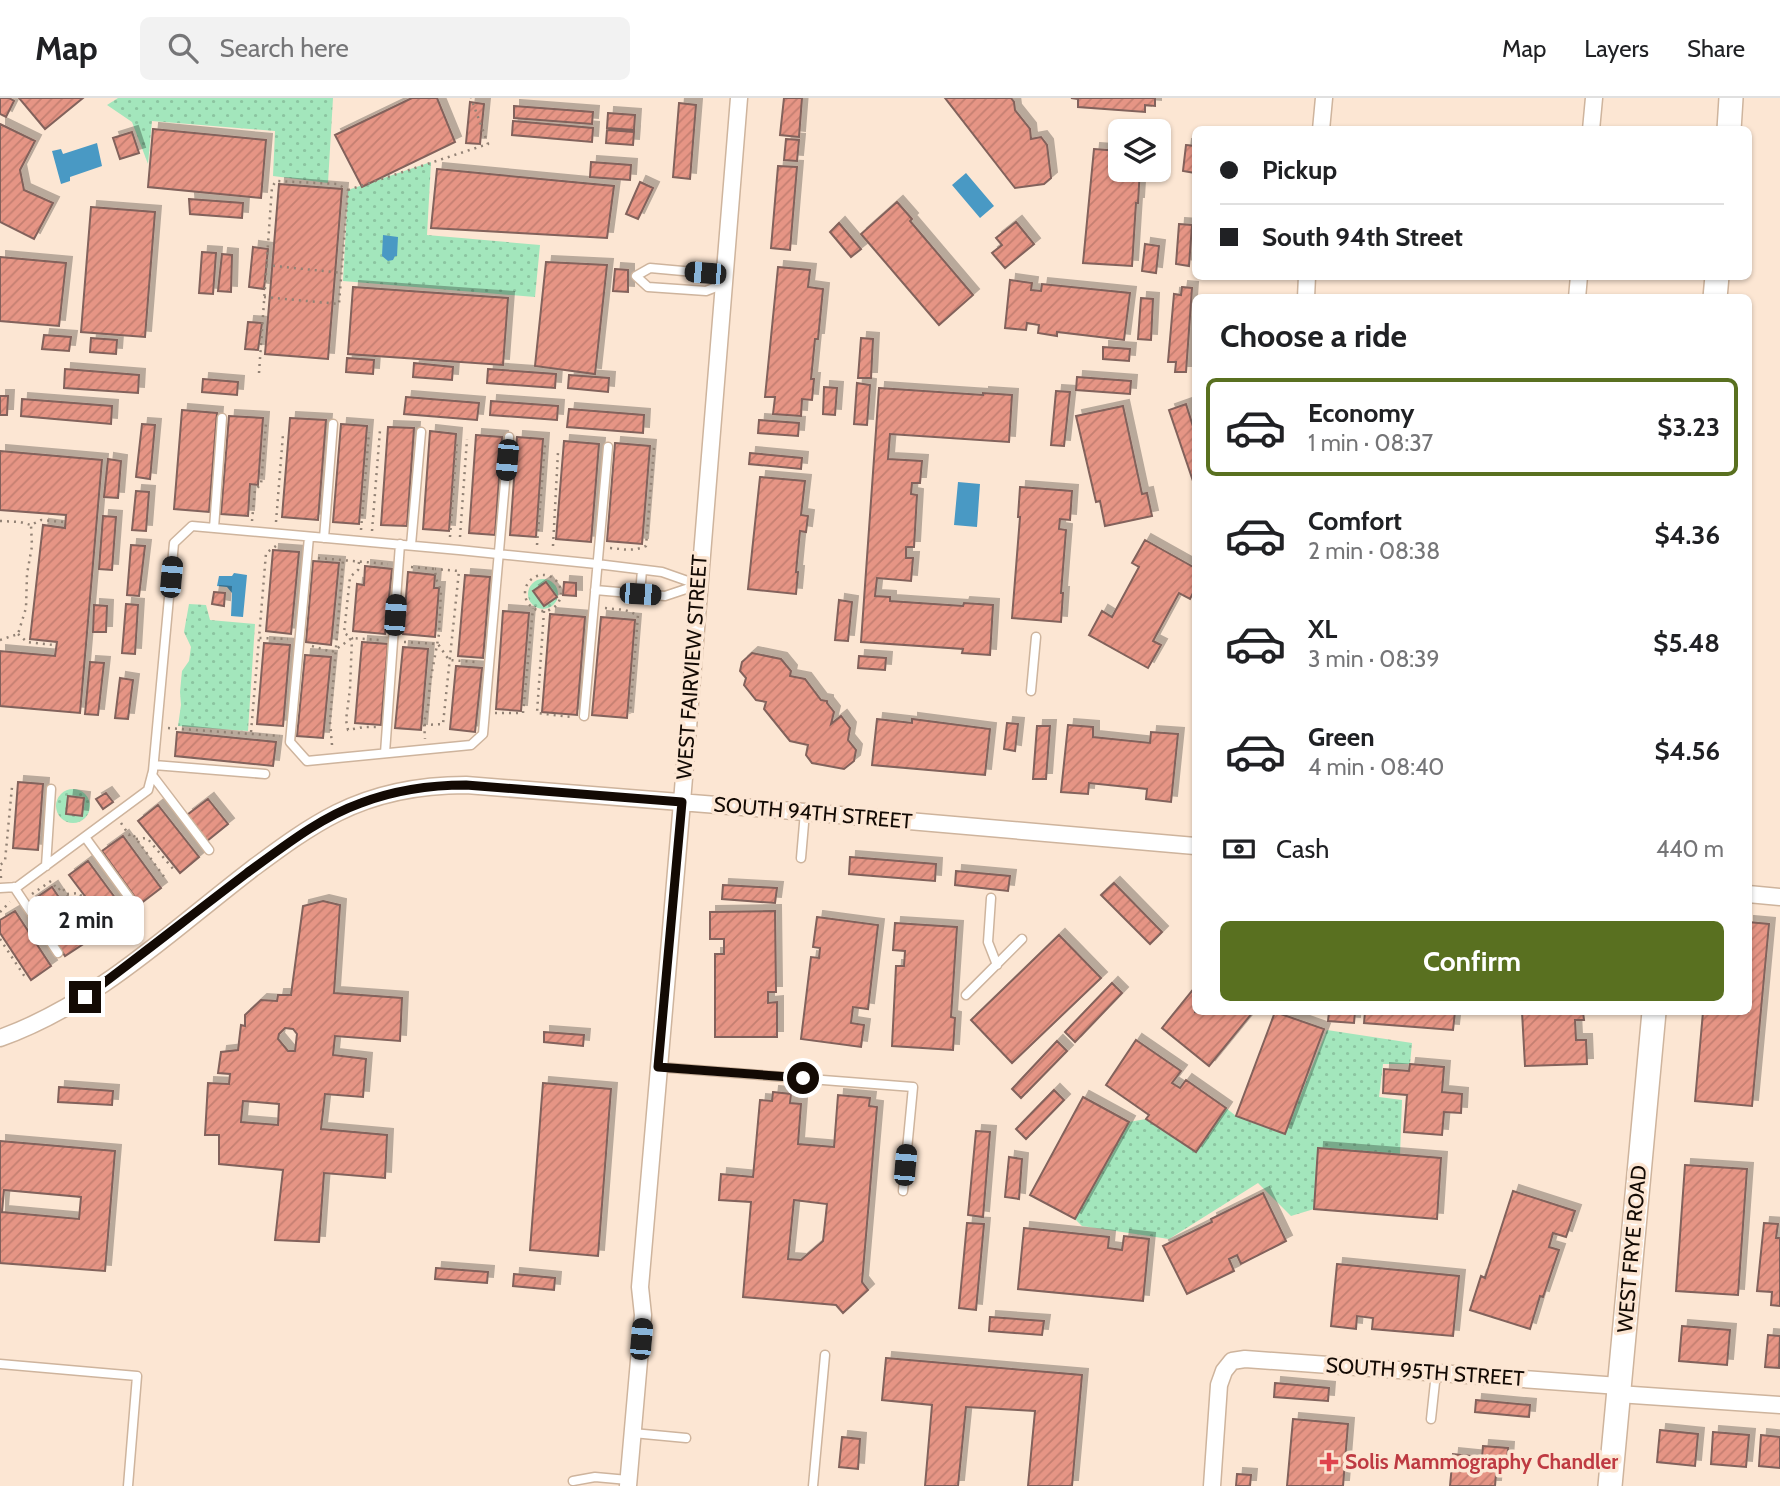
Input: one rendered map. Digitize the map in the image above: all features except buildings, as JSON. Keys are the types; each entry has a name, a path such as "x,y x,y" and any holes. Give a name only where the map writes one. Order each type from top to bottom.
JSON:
{"street":[{"name":"WEST FAIRVIEW STREET","path":"628,1483 643,1315 640,1287 739,98"},
{"path":"1321,126 1324,98"},
{"path":"1591,126 1594,98"},
{"path":"1729,126 1731,98"},
{"name":"SOUTH 94TH STREET","path":"0,1038 29,1027 85,997 282,847 336,813 394,793 416,789 466,785 1192,846"},
{"path":"1752,894 1780,897"},
{"name":"WEST FRYE ROAD","path":"1610,1486 1654,1015"},
{"name":"SOUTH 95TH STREET","path":"1212,1486 1219,1385 1224,1371 1232,1361 1245,1359 1436,1373 1780,1405"}],"lane":[{"path":"650,268 705,273 723,284 706,291 648,287 636,276 650,268"},
{"path":"214,528 222,418"},
{"path":"321,538 333,424"},
{"path":"411,545 421,432"},
{"path":"309,541 290,742 307,761 471,745 483,734 509,437"},
{"path":"584,716 608,447"},
{"path":"0,888 17,887 148,790 154,765 174,543 192,526 275,533 309,541 321,538 537,557 662,572 699,585"},
{"path":"385,753 400,544"},
{"path":"640,594 642,570"},
{"path":"595,590 665,596 699,585"},
{"path":"1031,691 1035,637"},
{"path":"154,765 265,774"},
{"path":"152,775 209,850"},
{"path":"46,866 51,789"},
{"path":"801,858 805,812"},
{"path":"85,837 136,907"},
{"path":"14,887 58,953"},
{"path":"991,898 988,942 997,965"},
{"path":"966,995 1023,939"},
{"path":"658,1067 913,1087 903,1191"},
{"path":"813,1486 825,1355"},
{"path":"0,1364 137,1376 128,1486"},
{"path":"1431,1419 1436,1373"},
{"path":"633,1433 686,1438"},
{"path":"573,1481 595,1477 628,1483"}],"path":[{"path":"259,373 272,187 276,181 337,184 348,190 488,145 471,98"},
{"path":"264,297 339,304 348,190"},
{"path":"266,265 342,272"},
{"path":"251,531 255,489 261,485 266,423"},
{"path":"372,542 380,430"},
{"path":"360,541 369,432"},
{"path":"275,533 283,434"},
{"path":"459,550 467,439"},
{"path":"449,549 457,440"},
{"path":"537,557 545,444"},
{"path":"598,547 626,551 646,546 654,447"},
{"path":"552,559 558,452"},
{"path":"0,521 31,525 41,520 63,522"},
{"path":"18,634 26,608 27,574 32,546 31,525"},
{"path":"321,538 318,558 459,571 443,724 425,725"},
{"path":"251,733 266,553 279,544 309,541"},
{"path":"334,758 330,722 343,560"},
{"path":"359,562 358,570 349,577 344,633 352,638 438,644"},
{"path":"426,750 425,725 438,644 442,590 436,579 435,569"},
{"path":"537,576 549,576 558,584 561,596 551,610 544,611 533,608 526,600 525,588 537,576"},
{"path":"593,607 625,610 638,615 630,714"},
{"path":"485,713 523,713 533,608"},
{"path":"544,611 537,713 584,716"},
{"path":"0,640 18,634"},
{"path":"18,634 27,642 53,645"},
{"path":"259,638 288,639 332,652 352,638"},
{"path":"352,638 346,720 348,730 364,727 387,728"},
{"path":"438,644 449,660"},
{"path":"449,660 489,663"},
{"path":"157,728 290,737"},
{"path":"0,865 5,861 12,787"},
{"path":"115,815 129,835 132,833 165,878"},
{"path":"136,839 147,838 174,870"},
{"path":"20,899 51,881 58,890 62,887 91,935"},
{"path":"67,894 79,893 103,924"},
{"path":"0,939 25,977"}],"green space":[{"path":"118,98 333,98 328,183 273,176 275,131 152,121 148,164 132,122 107,105"},
{"path":"431,162 427,235 540,245 535,297 343,281 348,190"},
{"path":"543,579 549,580 557,588 557,600 549,608 543,609 537,608 529,600 528,594 529,588 537,580"},
{"path":"189,604 206,605 210,620 255,624 248,731 178,726 182,671 189,661 191,647 184,632"},
{"path":"73,789 85,794 90,806 85,818 73,823 61,818 56,806 61,794"},
{"path":"1327,1030 1412,1043 1410,1064 1383,1064 1379,1097 1402,1100 1400,1155 1319,1148 1314,1209 1291,1216 1258,1183 1169,1239 1082,1226 1075,1219 1129,1122 1146,1119 1196,1152 1226,1108 1236,1116 1285,1134"}],"water":[{"path":"97,143 102,166 70,177 70,181 61,184 52,151 61,149 63,154"},
{"path":"966,173 994,206 980,218 952,185"},
{"path":"383,235 398,237 397,256 393,260 388,261 382,256"},
{"path":"958,482 980,484 977,527 954,525"},
{"path":"234,573 247,575 243,617 231,616 232,593 227,587 217,586 219,576 232,576"}],"place":[{"name":"Solis Mammography Chandler","path":"1329,1462"}],"route":[{"path":"85,997 282,847 336,813 361,803 394,793 444,785 682,802 658,1067 803,1078"}]}
